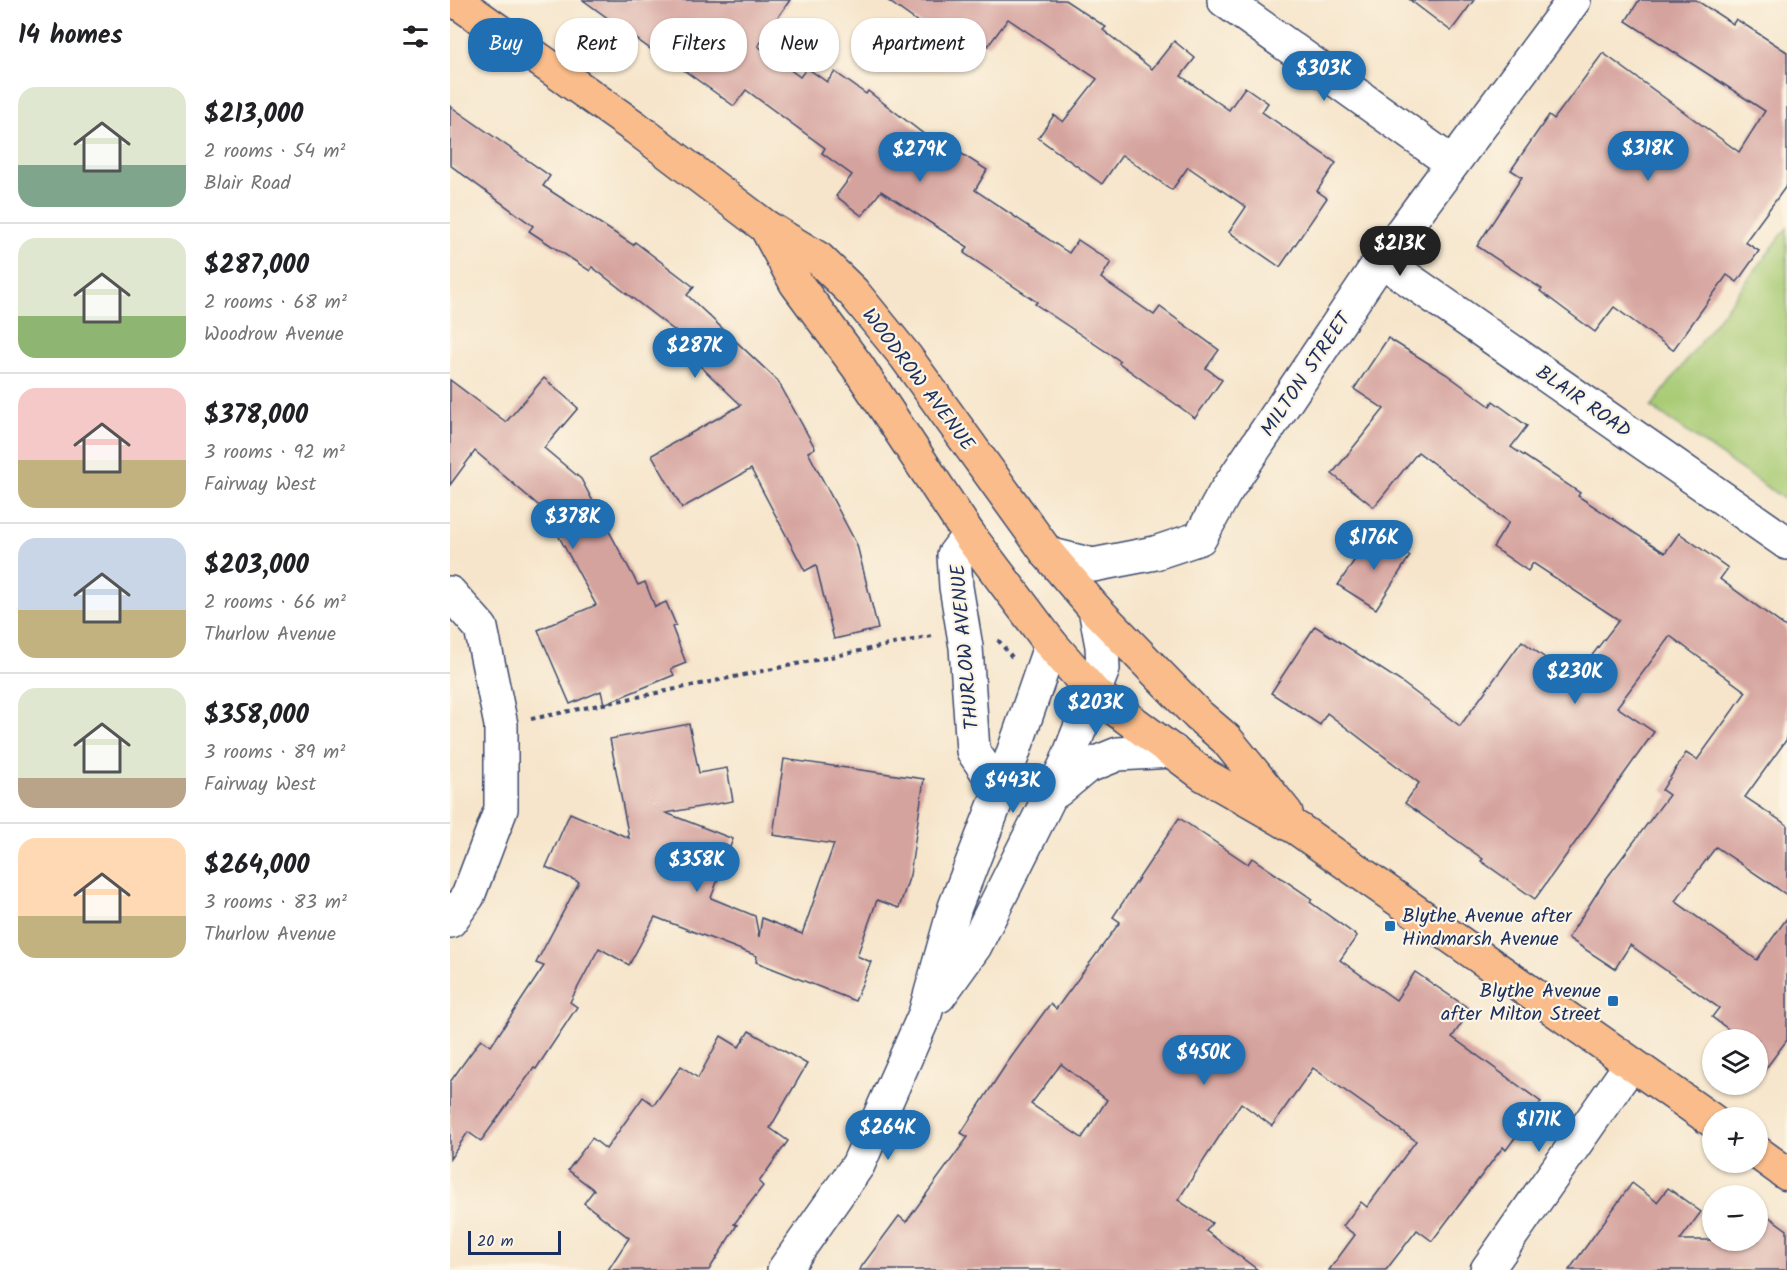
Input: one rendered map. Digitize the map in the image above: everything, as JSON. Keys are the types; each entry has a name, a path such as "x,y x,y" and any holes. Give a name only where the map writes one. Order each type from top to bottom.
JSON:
{"main road":[{"name":"WOODROW AVENUE","path":"455,0 636,128 766,227 819,259 853,292 906,357 1048,554 1095,609 1198,715 1226,739 1298,829"},
{"name":"WOODROW AVENUE","path":"766,227 796,283 858,367 969,536 1051,644 1094,693 1204,775 1298,829"},
{"path":"1298,829 1702,1113"},
{"path":"1768,1160 1787,1174"}],"street":[{"path":"1224,0 1452,163"},
{"name":"MILTON STREET","path":"1048,554 1093,565 1155,553 1200,538 1224,494 1381,260 1574,0"},
{"name":"BLAIR ROAD","path":"1381,260 1787,543"},
{"name":"THURLOW AVENUE","path":"969,536 954,555 956,587 966,646 974,751 1000,791"},
{"path":"450,592 481,628 501,725 501,809 468,896 450,921"},
{"path":"926,1014 975,946 1066,764 1103,669 1102,646 1095,609"},
{"path":"784,1270 858,1166 926,1014 955,907 1000,791 1051,644"},
{"path":"1050,797 1086,767 1119,754 1173,752"},
{"path":"1487,1270 1631,1064"}],"path":[{"path":"501,725 935,635"},
{"path":"991,637 998,639 1013,658"}],"green space":[{"path":"1787,228 1787,501 1651,407"}],"building":[{"path":"583,0 790,0 777,18 759,18 759,72 793,72 800,77 804,72 813,72 827,82 835,72 866,94 868,91 929,138 931,134 987,170 975,190 1069,253 1078,240 1111,262 1101,278 1154,315 1160,307 1219,350 1206,368 1222,380 1195,418 1119,363 1120,361 964,253 968,247 881,191 862,216 836,196 852,175 822,153 825,148 746,90 734,106 686,72 747,72 747,18 650,18 650,49 638,40 638,18 608,18"},
{"path":"887,0 1065,0 1106,27 1103,30 1152,69 1174,41 1195,58 1181,76 1229,110 1245,87 1268,103 1262,112 1336,163 1317,191 1327,198 1280,267 1229,232 1246,207 1188,167 1172,190 1122,155 1102,184 1038,138 1054,115 1063,122 1097,79 1008,19 988,46 986,45 986,18 912,18"},
{"path":"1410,0 1474,0 1451,31"},
{"path":"1639,0 1696,0 1733,24 1736,19 1787,52 1787,185 1745,242 1759,251 1737,282 1727,275 1673,350 1614,307 1595,332 1540,291 1542,289 1477,246 1522,177 1511,170 1549,115 1554,119 1603,53 1739,152 1765,111 1626,21"},
{"path":"450,106 550,176 543,186 633,245 635,242 694,287 687,295 778,381 815,448 808,452 857,545 878,629 834,639 816,565 805,571 751,469 682,508 652,455 741,405 673,340 679,334 592,267 590,271 529,231 533,226 450,165"},
{"path":"1388,338 1446,374 1490,406 1493,401 1527,426 1511,447 1580,493 1578,496 1665,553 1679,533 1728,568 1720,579 1787,628 1787,739 1745,797 1787,825 1787,895 1716,847 1675,901 1757,960 1787,918 1787,1040 1768,1066 1768,1029 1728,1029 1712,1017 1719,1008 1630,945 1615,969 1568,938 1606,879 1669,795 1662,790 1686,753 1697,760 1746,692 1670,636 1617,707 1654,732 1535,899 1405,803 1419,783 1327,713 1320,725 1271,693 1315,626 1400,681 1460,726 1522,641 1574,679 1619,620 1533,563 1528,571 1493,547 1509,522 1418,452 1374,507 1332,474 1384,409 1354,389"},
{"path":"544,378 578,408 544,448 581,479 638,585 645,582 655,607 666,602 676,625 672,627 686,663 671,669 674,675 604,704 601,691 570,704 538,630 596,605 545,511 475,451 450,485 450,380 506,422"},
{"path":"1373,532 1410,556 1376,609 1338,585"},
{"path":"689,724 699,773 727,768 733,801 666,813 733,839 711,898 755,916 759,937 762,918 802,934 834,844 773,835 784,759 924,779 910,875 899,908 877,900 857,956 871,962 855,1001 756,962 757,956 655,917 629,965 599,948 570,1002 577,1007 536,1069 534,1068 481,1141 468,1132 450,1159 450,1082 481,1039 491,1046 544,966 536,963 579,882 546,867 570,813 629,838 610,739"},
{"path":"1179,818 1248,864 1252,858 1312,899 1310,902 1357,936 1340,960 1396,1000 1415,972 1471,1010 1452,1037 1541,1102 1506,1150 1503,1147 1432,1241 1417,1230 1386,1270 1329,1270 1355,1235 1343,1226 1361,1202 1367,1207 1416,1141 1313,1068 1272,1126 1241,1103 1178,1200 1212,1223 1206,1231 1258,1270 859,1270 899,1216 906,1222 968,1137 961,1133 1007,1063 1050,1004 1056,1009 1120,922 1113,917","holes":["1061,1064 1107,1100 1082,1138 1031,1104"]},
{"path":"749,1031 807,1064 770,1128 788,1141 759,1182 763,1186 734,1224 737,1225 709,1270 608,1270 629,1238 584,1203 594,1190 568,1170 592,1138 606,1149 643,1097 654,1105 681,1066 698,1078 721,1036 739,1047"},
{"path":"1632,1183 1657,1202 1668,1188 1701,1212 1680,1240 1702,1240 1702,1251 1768,1251 1768,1216 1787,1230 1787,1270 1569,1270"}],"place":[{"name":"Blythe Avenue after Hindmarsh Avenue","path":"1390,926"},
{"name":"Blythe Avenue after Milton Street","path":"1613,1001"}]}
